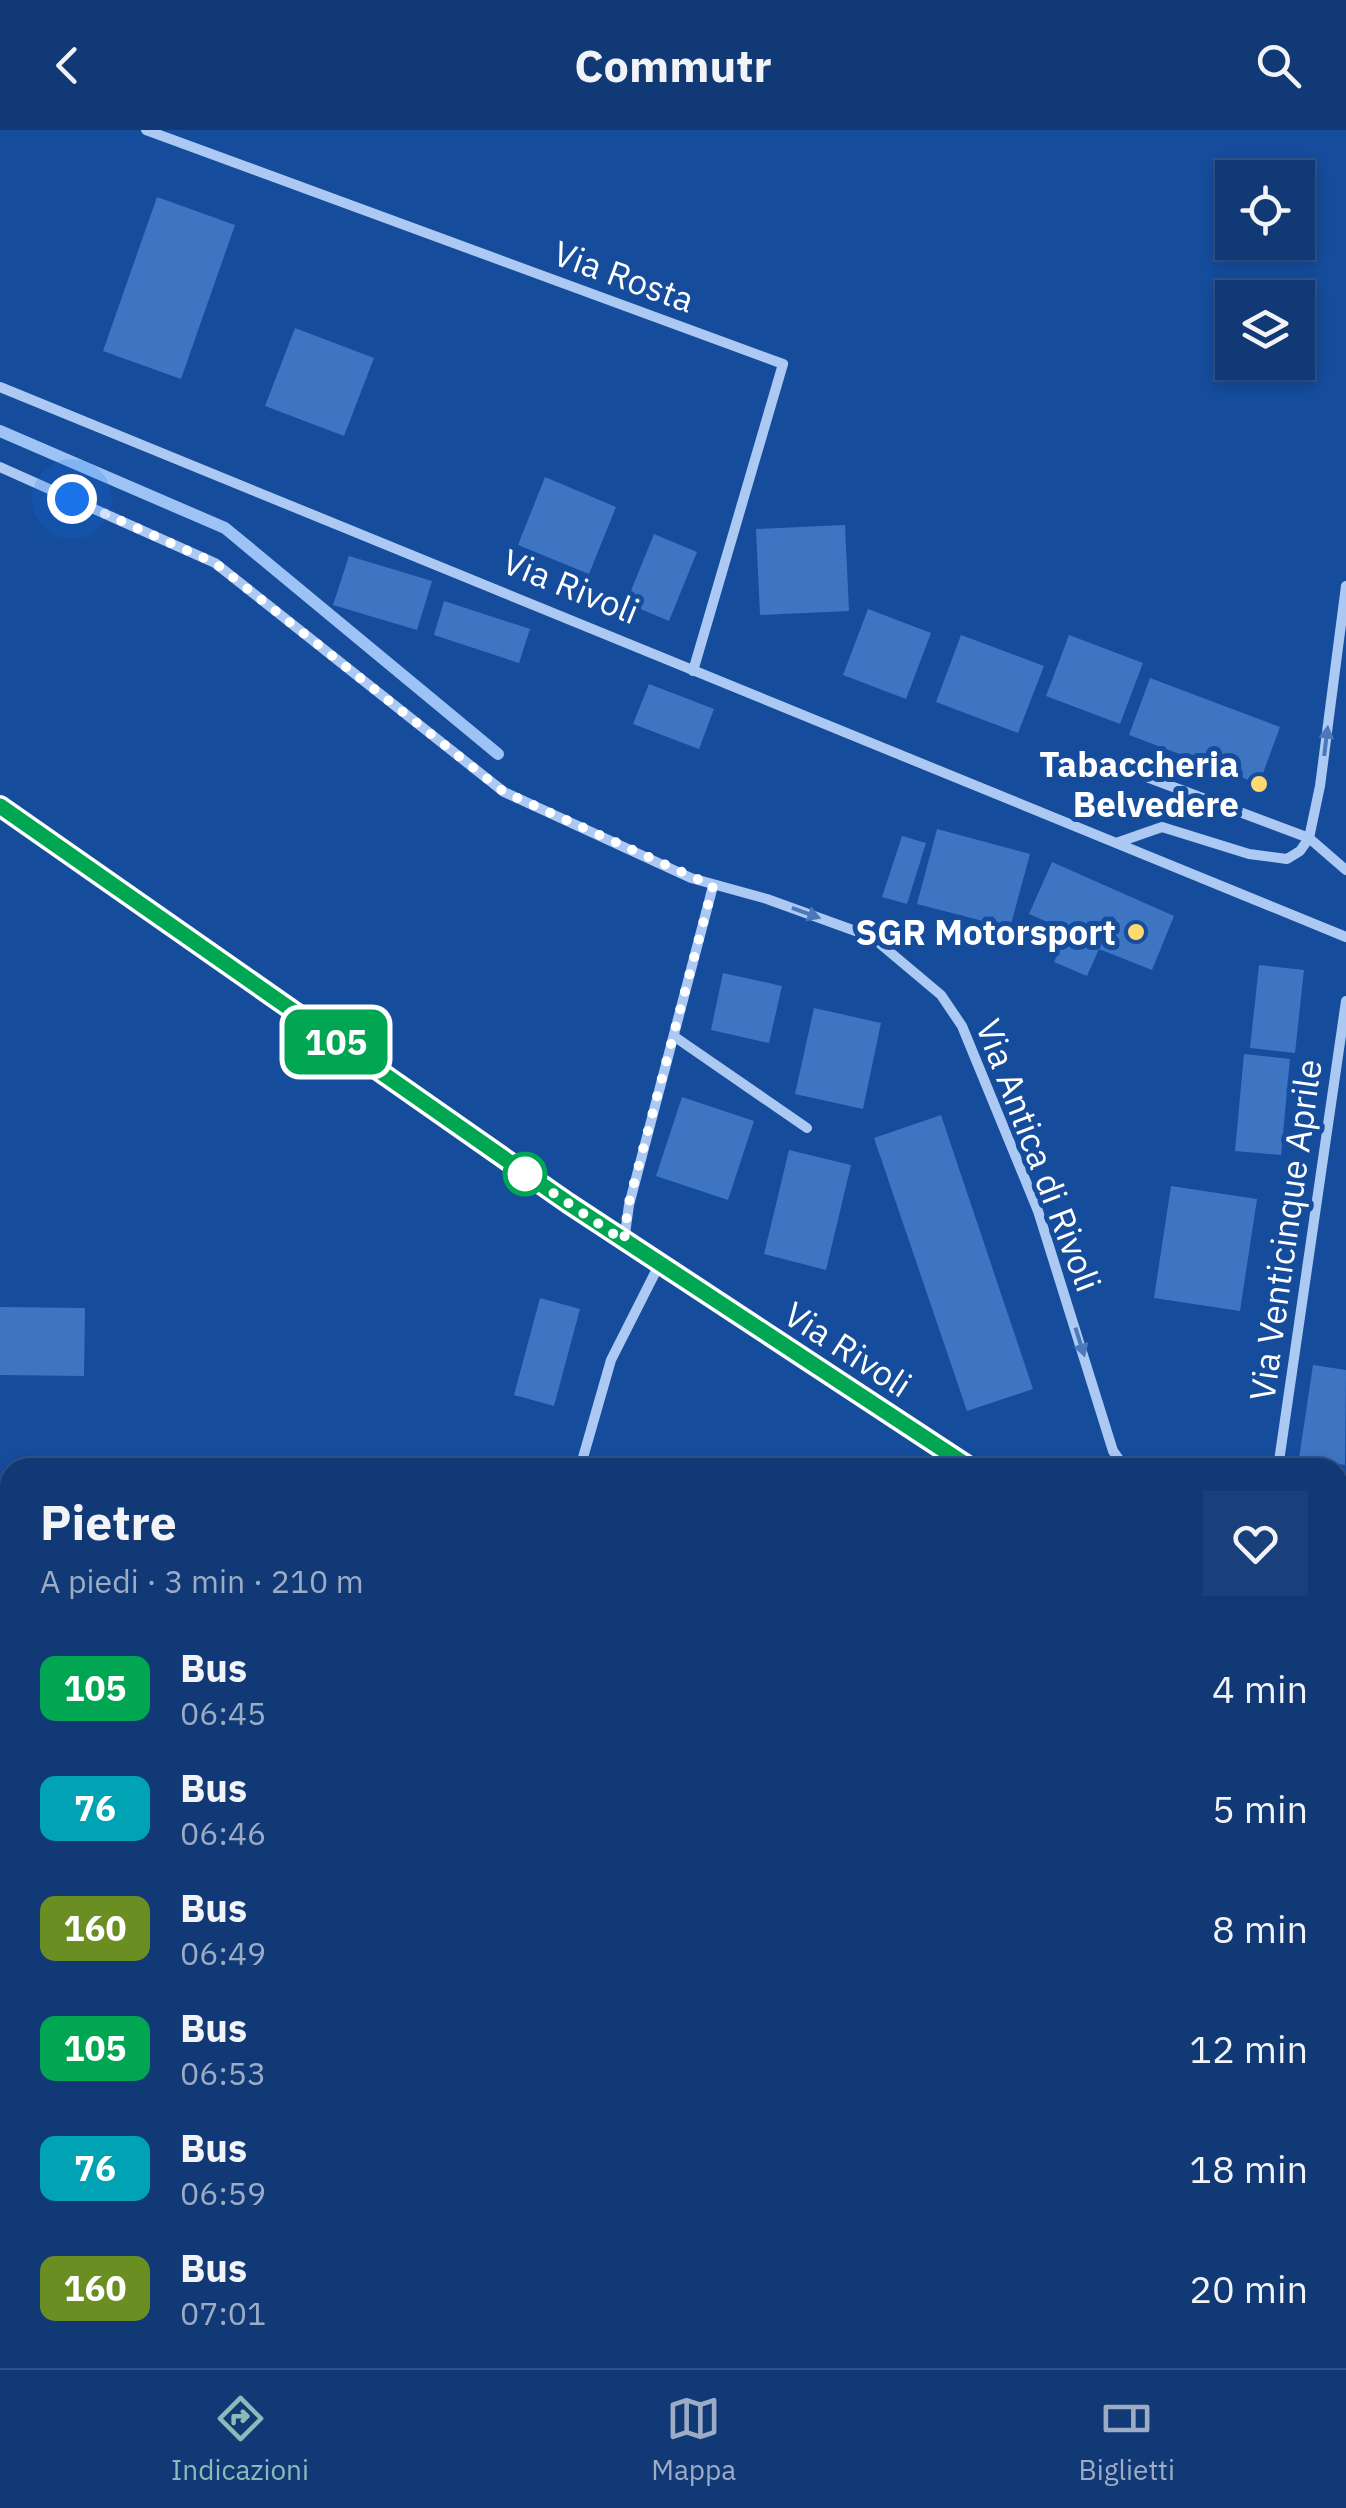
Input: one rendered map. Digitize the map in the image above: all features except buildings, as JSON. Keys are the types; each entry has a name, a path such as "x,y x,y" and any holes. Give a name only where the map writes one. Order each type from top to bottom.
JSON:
{"street":[{"name":"Via Rosta","path":"146,130 783,364 693,671"},
{"name":"Via Rivoli","path":"0,387 1346,937"},
{"name":"Via Antica di Rivoli","path":"0,467 215,563 504,792 713,886 768,899 872,937 940,995 962,1026 1038,1210 1118,1458"},
{"path":"1119,842 1162,827 1249,854 1286,859 1300,851 1310,838 1346,586"},
{"path":"1136,773 1310,838 1346,870"},
{"name":"Via Rivoli","path":"0,806 624,1241 956,1458"},
{"path":"624,1241 628,1206 713,886"},
{"name":"Via Venticinque Aprile","path":"1279,1458 1346,1001"},
{"path":"675,1037 807,1128"},
{"path":"583,1458 611,1360 660,1265"}],"waterway":[{"path":"0,431 225,528 498,754"}],"bus line":[{"name":"105","path":"0,806 568,1203 956,1458"}],"place":[{"name":"Tabaccheria Belvedere","path":"1259,784"},
{"name":"SGR Motorsport","path":"1136,932"}],"route":[{"path":"72,499 215,563 504,792 713,886 628,1206 624,1241 512,1165 525,1174"}]}
